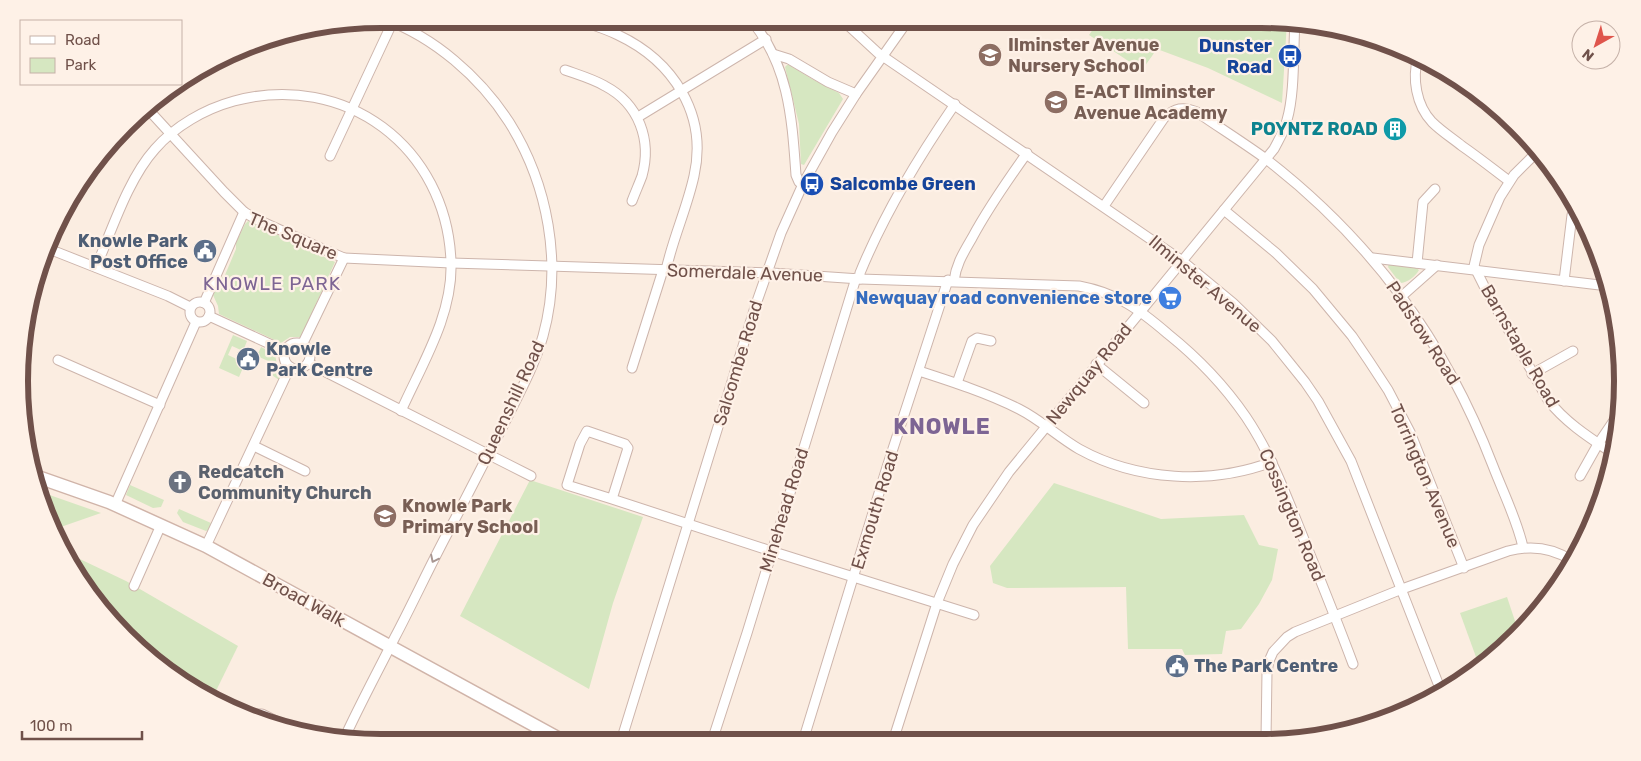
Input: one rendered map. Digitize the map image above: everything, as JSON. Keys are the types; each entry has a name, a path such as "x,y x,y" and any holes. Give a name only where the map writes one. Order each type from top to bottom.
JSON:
{"street":[{"path":"330,156 387,28"},
{"name":"Queenshill Road","path":"348,732 437,552 527,378 543,334 548,309 552,266 550,241 540,189 527,155 502,111 469,75 436,46 404,28"},
{"path":"599,28 637,45 657,61 674,79 690,104 697,142 694,175 632,368"},
{"path":"757,28 766,39 773,54 787,94 792,125 796,175 799,182 804,184"},
{"name":"Ilminster Avenue","path":"851,28 883,55 1182,260 1253,321 1283,354 1318,401 1352,461 1439,685"},
{"name":"Salcombe Road","path":"625,734 688,524 781,234 827,140 856,94 903,28"},
{"name":"Newquay Road","path":"895,734 937,604 953,564 973,525 996,490 1046,426 1224,210 1281,137 1291,105 1295,29"},
{"path":"638,116 766,39"},
{"path":"773,54 789,59 828,82 856,94"},
{"path":"1417,64 1415,82 1419,99 1427,116 1440,129 1509,181"},
{"path":"565,70 604,85 616,92 638,116 646,148 642,176 632,201"},
{"path":"96,267 140,168 154,149 170,134 204,113 227,103 254,96 298,94 331,100 352,108 378,123 394,135 408,150 422,168 434,189 448,231 451,263 445,311 401,411"},
{"name":"Minehead Road","path":"714,734 858,278 886,214 918,158 955,104"},
{"path":"1104,206 1164,118 1171,111 1179,108 1188,108 1197,112 1265,159"},
{"path":"151,113 244,212"},
{"name":"Exmouth Road","path":"805,734 887,467 955,270 978,226 1027,153"},
{"path":"1477,270 1474,266 1479,245 1492,212 1509,181 1532,156"},
{"name":"Padstow Road","path":"1265,159 1313,199 1373,258 1434,343 1466,401 1482,436 1523,548"},
{"path":"1417,263 1423,202 1435,189"},
{"name":"Torrington Avenue","path":"1224,210 1276,253 1313,288 1352,336 1369,361 1388,390 1410,432 1464,568"},
{"name":"The Square","path":"204,303 244,212 344,258 302,345"},
{"path":"1564,281 1572,215"},
{"path":"52,250 168,296 190,307"},
{"name":"Somerdale Avenue","path":"344,258 1079,286 1110,294 1141,311"},
{"path":"1373,258 1600,285"},
{"path":"1402,296 1437,265"},
{"name":"Barnstaple Road","path":"1477,270 1486,290 1548,400 1573,426 1607,450"},
{"path":"190,307 195,303 204,303 210,308 210,316"},
{"path":"190,307 191,317 196,322 202,322 210,316"},
{"name":"Cossington Road","path":"1141,311 1183,346 1217,379 1245,416 1272,462 1353,664"},
{"path":"210,316 285,351"},
{"path":"115,505 196,322"},
{"path":"957,383 972,341 977,338 991,341"},
{"path":"290,345 302,345 309,353 308,363 298,369 290,367 285,360 285,351 290,345"},
{"path":"1532,374 1573,351"},
{"path":"58,360 160,404"},
{"path":"308,363 531,476"},
{"path":"1096,364 1144,403"},
{"path":"206,546 290,367"},
{"path":"919,371 957,383 1019,409 1088,454 1151,474 1172,476 1220,475 1272,462"},
{"path":"1580,476 1610,426"},
{"path":"612,499 628,448 625,444 587,431 580,444 567,484 640,509 771,552 974,615"},
{"path":"254,446 305,471"},
{"name":"Broad Walk","path":"42,478 115,505 206,546 549,734"},
{"path":"134,586 160,525"},
{"path":"1266,734 1267,672 1273,652 1279,644 1295,632 1508,551 1539,547 1566,557"}],"green space":[{"path":"1094,28 1287,28 1282,103 1208,68 1157,49 1142,70 1089,35"},
{"path":"787,65 839,93 843,99 804,165 801,164 799,124 785,67"},
{"path":"248,221 335,262 301,337 290,337 281,343 219,314 213,295 220,279 225,275 236,249 236,242"},
{"path":"1389,263 1415,267 1419,270 1411,279 1400,283 1388,267"},
{"path":"233,335 247,341 243,351 232,346 228,355 245,363 239,377 219,368"},
{"path":"261,347 275,354 277,365 282,373 279,380 269,373 275,364 257,356"},
{"path":"530,480 643,517 613,603 589,689 460,616"},
{"path":"1054,483 1161,519 1244,515 1259,545 1278,549 1272,580 1259,604 1241,629 1226,631 1222,654 1185,655 1182,649 1128,649 1126,587 1007,588 993,583 990,566"},
{"path":"130,485 164,500 161,507 153,508 126,495"},
{"path":"46,494 101,513 59,527"},
{"path":"179,509 211,523 208,530 206,531 183,522 177,513"},
{"path":"75,557 126,581 238,646 215,692 166,661 131,630 100,595"},
{"path":"1507,597 1516,624 1477,659 1460,613"}],"place":[{"name":"Ilminster Avenue Nursery School","path":"990,55"},
{"name":"Dunster Road","path":"1290,56"},
{"name":"E-ACT Ilminster Avenue Academy","path":"1056,102"},
{"name":"POYNTZ ROAD","path":"1395,129"},
{"name":"Salcombe Green","path":"812,184"},
{"name":"Knowle Park Post Office","path":"205,251"},
{"name":"Newquay road convenience store","path":"1170,298"},
{"name":"Knowle Park Centre","path":"248,359"},
{"name":"Redcatch Community Church","path":"180,482"},
{"name":"Knowle Park Primary School","path":"385,516"},
{"name":"The Park Centre","path":"1177,666"}],"district":[{"name":"KNOWLE PARK","path":"272,283"},
{"name":"KNOWLE","path":"942,426"}]}
